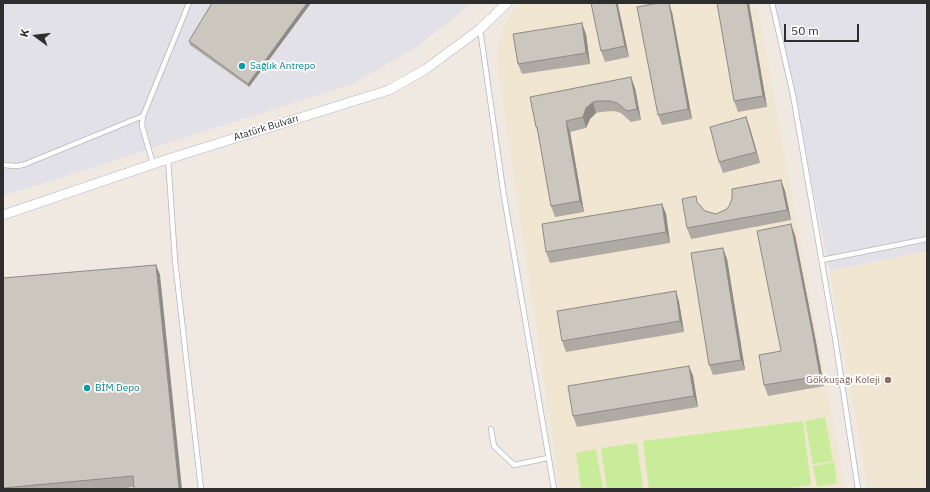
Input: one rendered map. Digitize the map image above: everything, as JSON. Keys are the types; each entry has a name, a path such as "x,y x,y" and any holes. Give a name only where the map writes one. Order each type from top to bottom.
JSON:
{"street":[{"name":"Atatürk Bulvarı","path":"3,216 168,159 389,90 426,69 480,29 507,3"}],"lane":[{"path":"153,164 142,126 143,116 189,3"},
{"path":"772,3 793,95 835,338 858,489"},
{"path":"480,29 503,190 554,489"},
{"path":"3,165 23,165 143,116"},
{"path":"168,159 175,260 201,489"},
{"path":"822,260 927,239"},
{"path":"491,428 494,446 514,465 548,458"}],"shaded area":[{"path":"3,3 472,3 417,47 352,84 3,196"},
{"path":"519,3 757,3 845,489 560,489 497,61 498,49 504,26"},
{"path":"775,3 927,3 927,251 830,271"},
{"name":"Gökkuşağı Koleji","path":"927,251 927,489 868,489 830,271"}],"green space":[{"path":"825,417 833,461 813,464 805,421"},
{"path":"803,421 811,485 778,489 649,489 643,441"},
{"path":"637,443 643,489 607,489 601,448"},
{"path":"596,449 603,488 581,489 576,453"},
{"path":"834,462 837,483 817,487 813,466"}],"building":[{"name":"Sağlık Antrepo","path":"212,3 307,3 248,84 189,41"},
{"path":"591,3 616,3 625,46 601,51"},
{"path":"658,3 669,3 688,109 658,115 637,7"},
{"path":"717,3 747,3 763,96 734,101"},
{"path":"582,23 586,53 518,64 513,34"},
{"path":"631,77 637,109 627,111 617,103 610,101 597,101 593,102 586,108 583,117 566,121 580,201 551,206 530,97"},
{"path":"746,117 756,152 719,162 710,127"},
{"path":"781,180 787,210 687,228 682,199 696,196 697,202 705,211 716,214 727,209 732,198 732,189"},
{"path":"662,204 666,232 546,252 542,224"},
{"path":"791,224 820,376 764,385 759,355 781,351 757,231"},
{"path":"723,248 741,360 709,365 691,253"},
{"name":"BİM Depo","path":"156,265 179,489 134,489 133,476 3,488 3,278"},
{"path":"676,291 680,321 562,341 557,311"},
{"path":"689,366 694,396 573,416 568,386"}],"place":[{"name":"Sağlık Antrepo","path":"242,66"},
{"name":"Gökkuşağı Koleji","path":"888,380"},
{"name":"BİM Depo","path":"87,388"}]}
